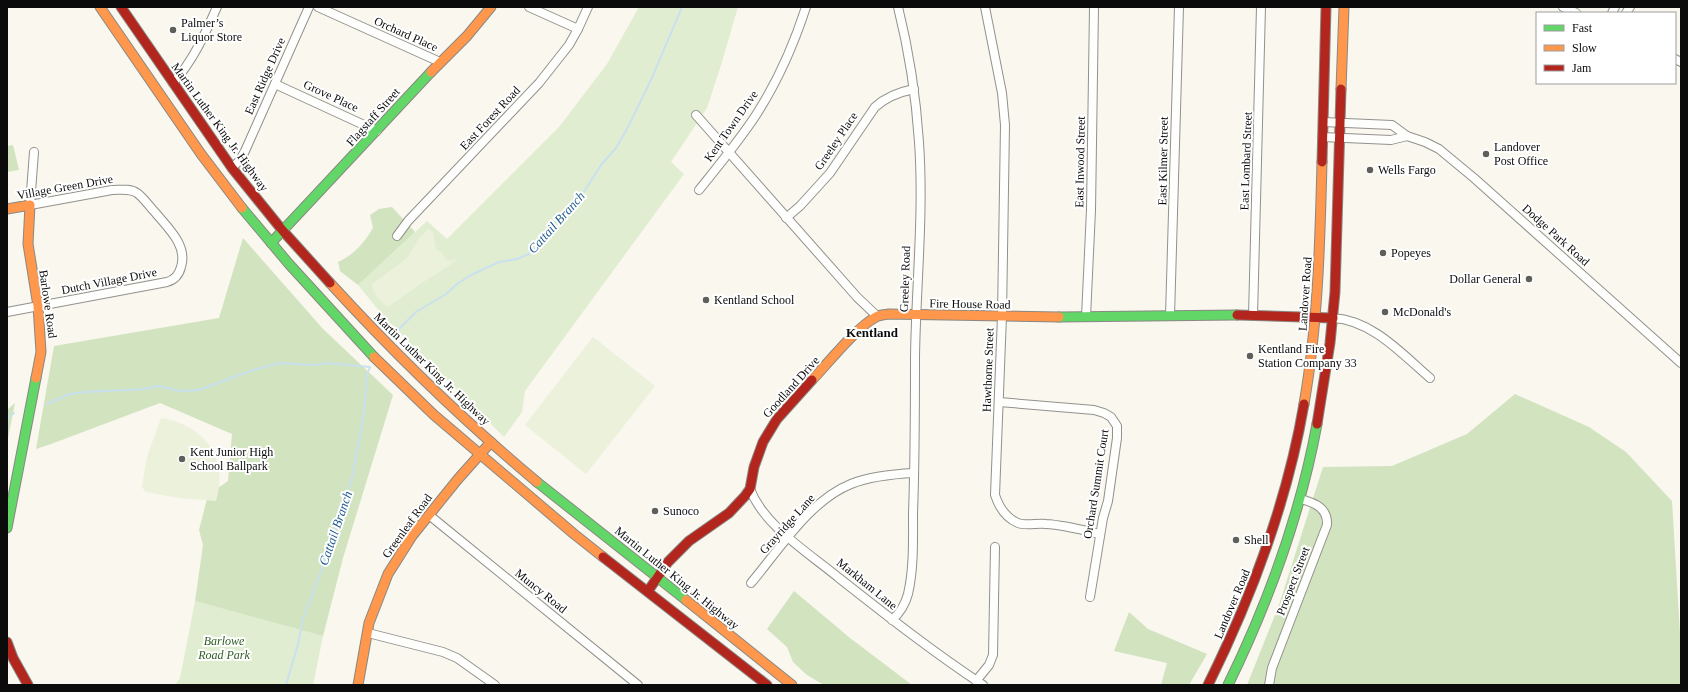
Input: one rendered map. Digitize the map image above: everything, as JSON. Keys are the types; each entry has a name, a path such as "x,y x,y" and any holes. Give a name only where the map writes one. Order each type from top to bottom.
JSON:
{"main road":[{"path":"100,7 231,195 337,318 380,363 434,415 574,534 767,685"},
{"name":"Martin Luther King Jr. Highway","path":"121,7 232,168 283,231 358,313 491,442 536,481 792,685"},
{"name":"Flagstaff Street","path":"271,243 477,24 491,7"},
{"name":"Landover Road","path":"1208,685 1231,639 1266,552 1284,494 1295,453 1302,418 1316,317 1326,7"},
{"path":"1228,685 1273,584 1301,499 1322,406 1333,318 1344,7"},
{"name":"Village Green Drive","path":"7,209 30,205"},
{"name":"Barlowe Road","path":"7,528 41,352 38,306 28,244 30,205"},
{"name":"Fire House Road","path":"877,316 888,314 1086,317 1253,316 1333,318"},
{"name":"Goodland Drive","path":"648,591 668,562 680,550 729,513 750,489 758,455 766,436 777,419 852,337 877,316"},
{"name":"Greenleaf Road","path":"358,685 369,623 388,574 409,541 429,515 491,442"},
{"path":"1284,494 1301,499"},
{"path":"7,642 13,658 28,685"},
{"path":"1233,685 1244,652"},
{"path":"764,663 801,685"}],"street":[{"path":"172,83 181,73 201,43 217,7"},
{"name":"East Ridge Drive","path":"232,168 243,155 309,7"},
{"name":"Orchard Place","path":"318,7 440,62"},
{"path":"529,7 578,29"},
{"name":"East Forest Road","path":"397,236 408,221 539,83 560,58 578,29 588,7"},
{"name":"Kent Town Drive","path":"699,190 756,114 770,91 794,41 806,7"},
{"name":"Greeley Road","path":"892,620 902,609 908,593 911,561 920,172 918,120 914,89 898,7"},
{"name":"Hawthorne Street","path":"985,7 1004,106 1005,175 1002,316 995,495 999,506 1006,515 1019,524 1046,524 1078,528 1100,534"},
{"name":"East Inwood Street","path":"1086,317 1091,210 1094,7"},
{"name":"East Kilmer Street","path":"1170,316 1179,7"},
{"name":"East Lombard Street","path":"1253,316 1261,7"},
{"path":"1563,7 1574,12"},
{"name":"Grove Place","path":"275,84 377,131"},
{"name":"Greeley Place","path":"786,218 800,206 830,174 875,107 882,100 914,89"},
{"path":"696,115 857,297 877,316"},
{"name":"Dodge Park Road","path":"1323,122 1392,125 1407,136 1433,146 1454,161 1681,363"},
{"path":"1322,137 1391,140 1407,136"},
{"name":"Barlowe Road","path":"30,205 34,152"},
{"name":"Village Green Drive","path":"30,205 101,192 128,190"},
{"name":"Dutch Village Drive","path":"7,312 173,280 178,274 183,257 180,245 172,233 139,195 128,190"},
{"path":"1333,318 1346,319 1372,331 1393,346 1430,378"},
{"name":"Orchard Summit Court","path":"999,402 1094,410 1111,417 1117,426 1117,438 1108,501 1100,534 1090,597"},
{"name":"Grayridge Lane","path":"751,583 789,537 819,505 833,493 851,484 880,476 914,473"},
{"name":"Markham Lane","path":"750,489 753,497 768,518 789,537 892,620 980,683"},
{"name":"Prospect Street","path":"1269,685 1272,668 1327,525 1326,516 1322,509 1316,504 1301,499"},
{"name":"Muncy Road","path":"429,515 638,685"},
{"path":"980,683 992,655 995,547"},
{"path":"368,633 443,652 457,658 495,685"}],"green space":[{"path":"639,7 738,7 707,108 671,162 684,174 525,391 522,412 504,437 384,317 358,285 427,221 447,239 559,127 607,64"},
{"path":"13,145 19,170 7,172 7,146"},
{"path":"392,207 415,232 358,285 340,271 338,262 354,252 370,233 373,228 370,215 379,209"},
{"path":"428,229 433,232 436,249 442,253 445,259 450,261 455,259 456,261 388,307 375,294 372,284 406,259 420,237"},
{"path":"243,238 323,329 393,395 343,558 323,636 195,601 203,545 199,530 208,495 228,481 232,434 160,403 36,449 54,346 219,318"},
{"path":"593,337 655,386 586,474 525,425"},
{"path":"1515,394 1589,427 1626,452 1672,501 1681,651 1681,685 1247,685 1279,605 1323,467 1392,466 1467,434"},
{"path":"15,403 7,443 7,410"},
{"name":"Kent Junior High School Ballpark","path":"161,418 190,428 201,436 210,446 216,457 219,470 219,485 216,501 179,498 146,492 142,487 147,457"},
{"path":"794,591 850,638 912,685 824,685 807,675 793,662 787,647 767,629"},
{"name":"Barlowe Road Park","path":"195,601 323,636 313,685 175,685 180,678"},
{"path":"1129,612 1148,629 1207,654 1189,685 1161,685 1167,663 1114,651"}],"waterway":[{"name":"Cattail Branch","path":"392,336 416,312 446,294 457,284 471,275 499,262 517,259 529,254 537,247 556,221 578,201 601,165 616,148 628,127 651,80 682,7"},
{"name":"Cattail Branch","path":"47,404 70,394 86,392 145,389 158,386 181,391 199,390 253,370 280,363 315,365 327,363 370,367 367,375 364,413 352,478 329,550 303,619 298,644 286,685"},
{"path":"7,419 14,413"}],"traffic: fast":[{"path":"271,243 431,72"},
{"path":"242,208 289,264 374,357"},
{"path":"1059,317 1237,315"},
{"path":"7,528 36,378"},
{"path":"1228,685 1257,622 1282,558 1302,492 1317,424"},
{"path":"537,482 686,600"}],"traffic: slow":[{"path":"100,7 201,154 242,208"},
{"path":"431,72 467,36 491,7"},
{"path":"1341,89 1344,7"},
{"path":"1304,404 1309,374 1315,314 1322,162"},
{"path":"7,209 30,205 28,244 38,306 41,352 36,378"},
{"path":"330,283 379,335 456,411 537,482"},
{"path":"812,380 860,329 880,315 1059,317"},
{"path":"374,357 434,415 603,557"},
{"path":"358,685 369,623 388,574 412,536 458,479 491,442"},
{"path":"686,600 792,685"}],"traffic: jam":[{"path":"121,7 232,168 283,231 330,283"},
{"path":"1322,162 1326,7"},
{"path":"1317,424 1330,343 1335,292 1341,89"},
{"path":"1237,315 1333,318"},
{"path":"648,591 668,562 689,541 729,513 745,496 750,489 754,467 763,442 777,419 812,380"},
{"path":"1208,685 1253,583 1278,513 1297,441 1304,404"},
{"path":"603,557 767,685"},
{"path":"7,642 13,658 28,685"}],"place":[{"name":"Palmer’s Liquor Store","path":"173,30"},
{"name":"Landover Post Office","path":"1486,154"},
{"name":"Wells Fargo","path":"1370,170"},
{"name":"Popeyes","path":"1383,253"},
{"name":"Dollar General","path":"1529,279"},
{"name":"Kentland School","path":"706,300"},
{"name":"McDonald's","path":"1385,312"},
{"name":"Kentland Fire Station Company 33","path":"1250,356"},
{"name":"Kent Junior High School Ballpark","path":"182,459"},
{"name":"Sunoco","path":"655,511"},
{"name":"Shell","path":"1236,540"}],"district":[{"name":"Kentland","path":"872,332"}]}
